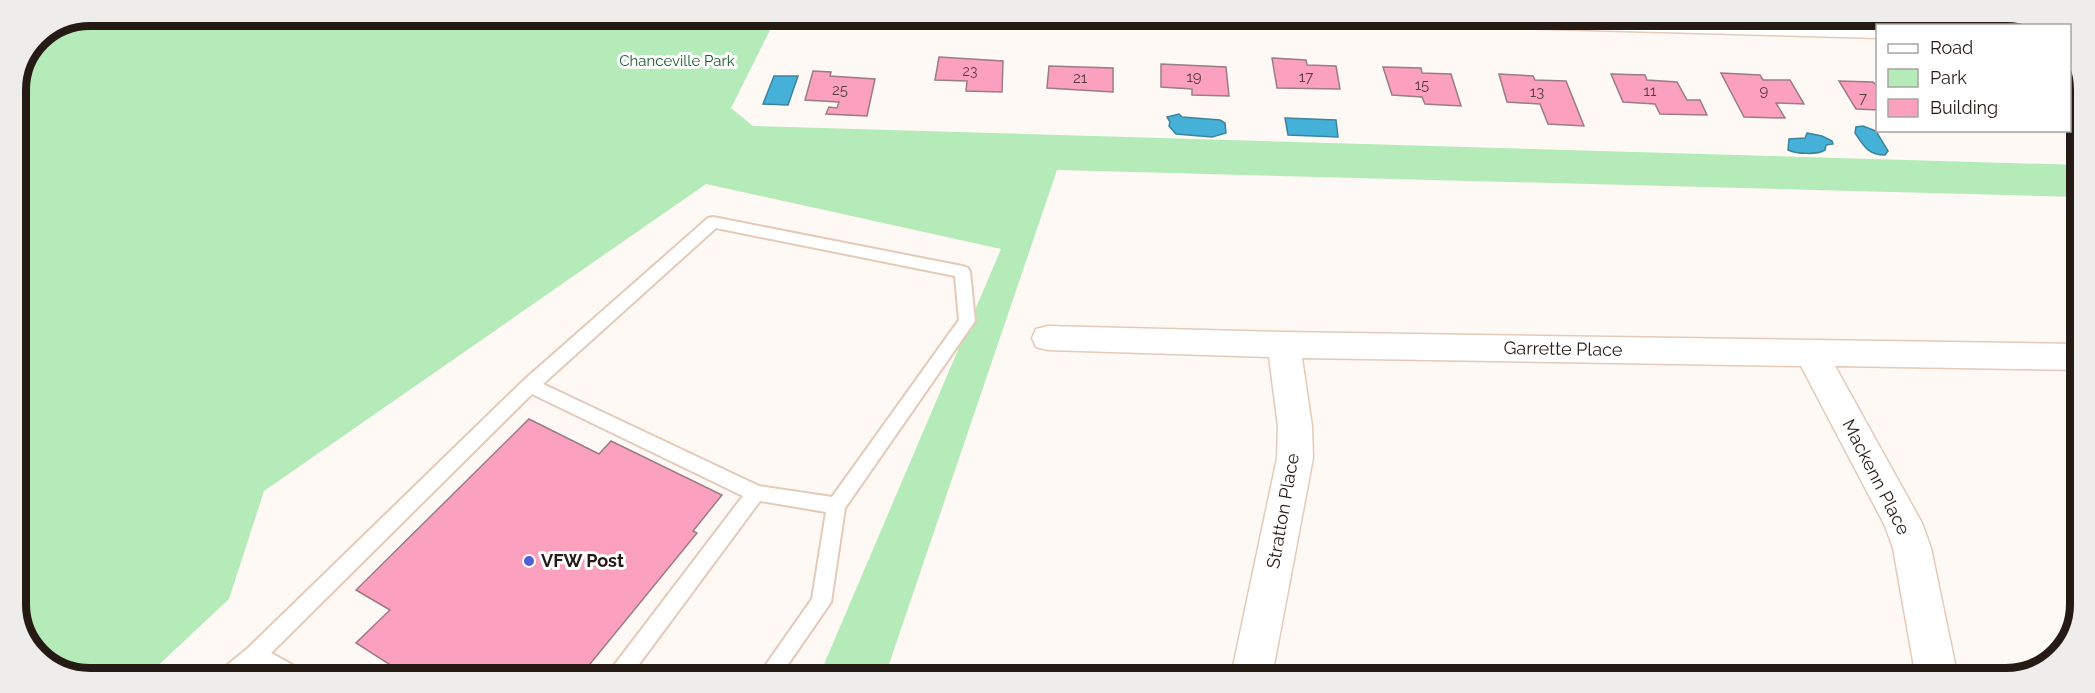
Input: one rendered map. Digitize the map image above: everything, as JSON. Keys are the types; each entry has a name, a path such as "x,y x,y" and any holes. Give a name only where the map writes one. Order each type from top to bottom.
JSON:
{"street":[{"path":"1738,26 1876,30"},
{"name":"Garrette Place","path":"1048,338 1284,345 2070,357"},
{"name":"Stratton Place","path":"1253,668 1295,458 1295,426 1284,345"},
{"name":"Mackenn Place","path":"1811,353 1903,523 1912,548 1935,668"}],"lane":[{"path":"239,668 530,385 713,222 962,272 967,321 836,506 822,602 774,668"},
{"path":"530,385 756,493 836,506"},
{"path":"623,668 756,493"},
{"path":"255,655 278,668"}],"green space":[{"name":"Chanceville Park","path":"90,26 772,26 731,108 753,126 2069,165 2069,197 1057,170 888,668 822,668 1001,249 706,184 264,491 229,599 155,668 90,668 73,665 47,652 30,628 26,607 26,90 30,65 36,54 44,44 65,30"}],"water":[{"path":"774,76 798,76 788,105 763,104"},
{"path":"1179,114 1182,117 1220,120 1225,123 1226,133 1212,137 1176,134 1169,126 1170,122 1167,117"},
{"path":"1285,118 1336,120 1338,137 1288,135"},
{"path":"1863,126 1876,131 1888,151 1885,155 1879,155 1867,149 1855,133 1856,127"},
{"path":"1807,133 1822,136 1832,141 1833,144 1826,145 1825,150 1817,153 1788,150 1789,139 1805,138"}],"building":[{"path":"939,57 1003,61 1002,92 966,91 967,81 935,80"},
{"path":"1272,58 1306,60 1307,65 1336,66 1340,89 1277,88"},
{"path":"1161,64 1226,67 1229,96 1192,95 1192,89 1161,87"},
{"path":"1049,66 1113,68 1113,92 1047,88"},
{"path":"1383,67 1421,68 1422,73 1451,74 1461,106 1425,104 1422,97 1392,95"},
{"path":"813,71 831,72 830,76 875,79 867,116 826,114 829,107 837,108 839,102 805,100"},
{"path":"1721,73 1760,75 1763,80 1790,80 1804,104 1776,103 1785,118 1744,117"},
{"path":"1499,74 1533,76 1535,80 1566,81 1584,126 1548,124 1540,104 1507,102"},
{"path":"1611,74 1645,75 1647,80 1677,82 1687,100 1700,100 1707,115 1660,114 1655,104 1623,102"},
{"path":"1839,81 1873,82 1876,85 1876,110 1856,109"},
{"name":"VFW Post","path":"529,419 599,454 611,441 722,495 693,531 697,533 587,668 395,668 356,643 390,610 356,590"}],"place":[{"name":"VFW Post","path":"529,561"}]}
